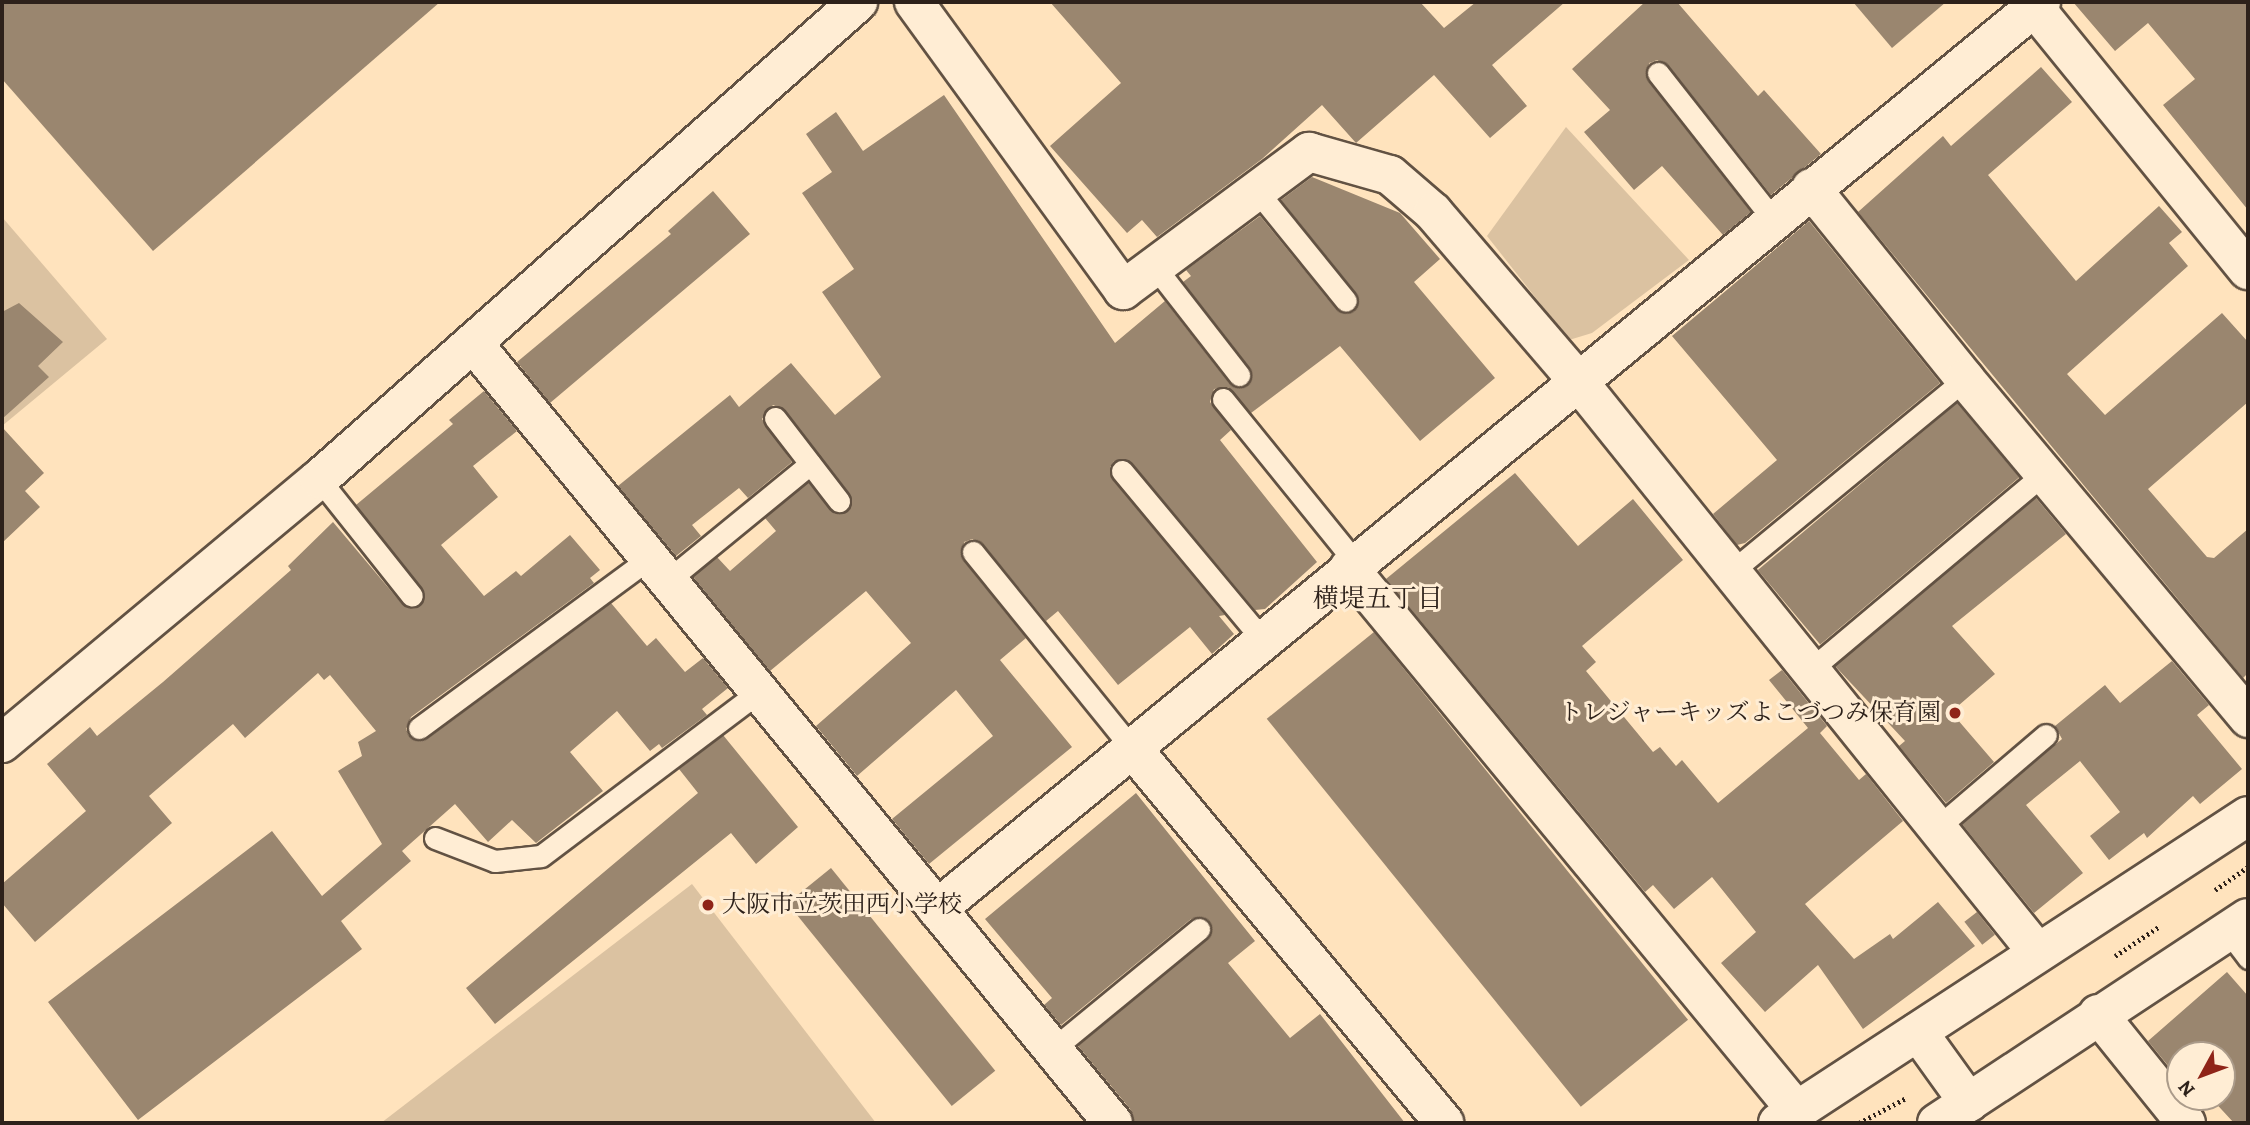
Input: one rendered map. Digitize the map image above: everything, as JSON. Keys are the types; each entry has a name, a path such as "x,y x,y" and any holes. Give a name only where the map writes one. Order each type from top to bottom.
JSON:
{"street":[{"path":"2,743 319,479 858,2"},
{"path":"914,2 1123,290 1309,152 1390,175 1433,212 1577,380 2037,952"},
{"path":"937,909 1577,380 2038,4 2248,270"},
{"path":"1811,188 1965,379 2046,472 2248,718"},
{"path":"473,343 657,571 1113,1123"},
{"path":"1352,565 1787,1117 2248,816"},
{"path":"1132,748 1444,1123"},
{"path":"1937,1123 2098,1014 2241,936"},
{"path":"2098,1014 2186,1123"},
{"path":"1919,1032 1969,1103"}],"lane":[{"path":"1658,73 1773,219"},
{"path":"1256,191 1346,301"},
{"path":"1155,267 1240,375"},
{"path":"1731,572 1965,379"},
{"path":"1223,399 1352,565"},
{"path":"775,418 839,501"},
{"path":"419,728 657,571 810,464"},
{"path":"1122,471 1263,640"},
{"path":"1811,670 2046,472"},
{"path":"319,479 412,597"},
{"path":"973,552 1132,748"},
{"path":"435,838 495,861 541,856 759,692"},
{"path":"1937,828 2046,735"},
{"path":"1053,1049 1199,929"}],"shaded area":[{"path":"1566,127 1689,260 1592,333 1569,340 1487,236"},
{"path":"2,217 107,339 2,426"},
{"path":"692,884 876,1123 381,1123"}],"building":[{"path":"2,2 440,2 153,251 2,79"},
{"path":"1050,2 1420,2 1444,28 1476,2 1565,2 1492,65 1527,106 1490,138 1434,75 1356,143 1322,105 1262,159 1157,237 1142,220 1127,233 1050,146 1121,83"},
{"path":"1645,2 1677,2 1758,96 1764,90 1821,154 1771,195 1668,65 1657,60 1649,63 1648,81 1751,212 1723,235 1662,166 1634,190 1584,132 1610,110 1572,69"},
{"path":"1853,2 1946,2 1892,48"},
{"path":"2073,2 2248,2 2248,210 2163,105 2195,79 2148,23 2115,51"},
{"path":"2041,67 2072,102 1988,175 2076,281 2159,206 2182,232 2169,243 2188,266 2067,374 2105,415 2222,313 2248,342 2248,402 2148,489 2207,557 2214,558 2248,529 2248,673 2243,678 1858,212 1943,136 1951,146"},
{"path":"944,95 1115,343 1165,301 1229,383 1240,388 1248,385 1249,367 1183,282 1191,276 1186,270 1260,216 1336,309 1347,314 1355,311 1356,293 1281,200 1312,177 1400,213 1440,259 1414,282 1495,378 1420,441 1340,346 1251,413 1228,387 1214,389 1210,402 1231,430 1220,440 1317,562 1265,609 1255,610 1132,463 1114,461 1110,467 1112,479 1225,615 1219,616 1234,634 1212,654 1190,627 1118,685 1058,611 1046,621 983,544 972,539 964,542 963,560 1026,638 1000,660 1072,747 929,864 892,819 993,736 956,690 857,776 816,726 911,643 866,591 770,671 693,577 717,557 730,571 776,531 765,518 808,482 833,513 841,514 851,507 849,493 785,410 773,405 762,419 792,462 748,498 739,488 692,525 701,536 676,556 618,486 730,395 739,407 791,363 835,415 881,377 822,292 854,269 802,193 832,172 806,134 836,112 863,151"},
{"path":"713,191 750,234 550,403 517,362 671,234 668,231"},
{"path":"1809,221 1940,383 1745,543 1737,545 1713,514 1777,460 1672,336"},
{"path":"19,303 63,342 38,366 49,377 2,419 2,312"},
{"path":"484,391 517,431 473,466 498,497 441,545 484,596 516,571 521,576 570,535 600,570 590,578 594,583 411,717 406,729 409,736 427,739 611,603 647,646 656,638 685,672 703,658 728,688 702,709 707,715 662,748 659,744 650,751 617,711 570,752 603,791 536,843 512,820 488,842 455,804 402,851 411,861 341,921 362,949 138,1120 48,1002 272,831 322,896 382,844 338,771 362,756 358,742 376,731 330,675 324,680 318,673 245,738 233,724 149,796 172,823 35,942 2,903 2,884 86,811 47,764 90,727 97,736 163,682 291,570 288,566 333,522 402,604 413,609 421,606 422,588 356,505 453,424 449,420"},
{"path":"1957,403 2019,477 1820,644 1758,570"},
{"path":"2,427 44,473 25,491 40,507 2,543"},
{"path":"1515,473 1578,546 1633,499 1683,560 1582,646 1596,662 1586,671 1653,752 1660,747 1676,766 1682,760 1718,803 1808,728 1769,680 1782,670 1827,726 1820,733 1859,780 1866,774 1903,821 1805,904 1854,959 1890,934 1893,939 1938,902 1975,946 1863,1029 1818,965 1765,1012 1721,963 1756,932 1712,877 1674,909 1653,885 1645,892 1386,579"},
{"path":"2036,498 2066,534 1952,626 1995,674 1951,712 1994,762 1946,803 1899,746 1905,741 1835,666"},
{"path":"1374,632 1688,1020 1581,1107 1267,719"},
{"path":"2172,661 2209,705 2197,715 2242,769 2200,804 2193,796 2147,838 2144,833 2109,860 2090,836 2120,812 2080,761 2026,805 2083,873 2034,913 1962,824 2062,739 2055,726 2105,685 2120,703"},
{"path":"723,735 798,827 756,864 731,833 495,1024 466,988 698,793 679,769"},
{"path":"1136,793 1255,941 1228,963 1290,1038 1320,1014 1405,1123 1134,1123 1130,1109 1078,1046 1207,939 1209,921 1203,917 1191,919 1061,1025 1044,1005 1052,998 985,919"},
{"path":"831,868 995,1071 952,1106 787,903"},
{"path":"1977,912 1995,935 1982,945 1964,922"},
{"path":"2227,972 2248,996 2248,1123 2234,1123 2223,1111 2236,1111 2236,1041 2166,1041 2166,1063 2148,1041"}],"place":[{"name":"トレジャーキッズよこづつみ保育園","path":"1955,713"},
{"name":"大阪市立茨田西小学校","path":"708,905"}],"district":[{"name":"横堤五丁目","path":"1378,599"}]}
